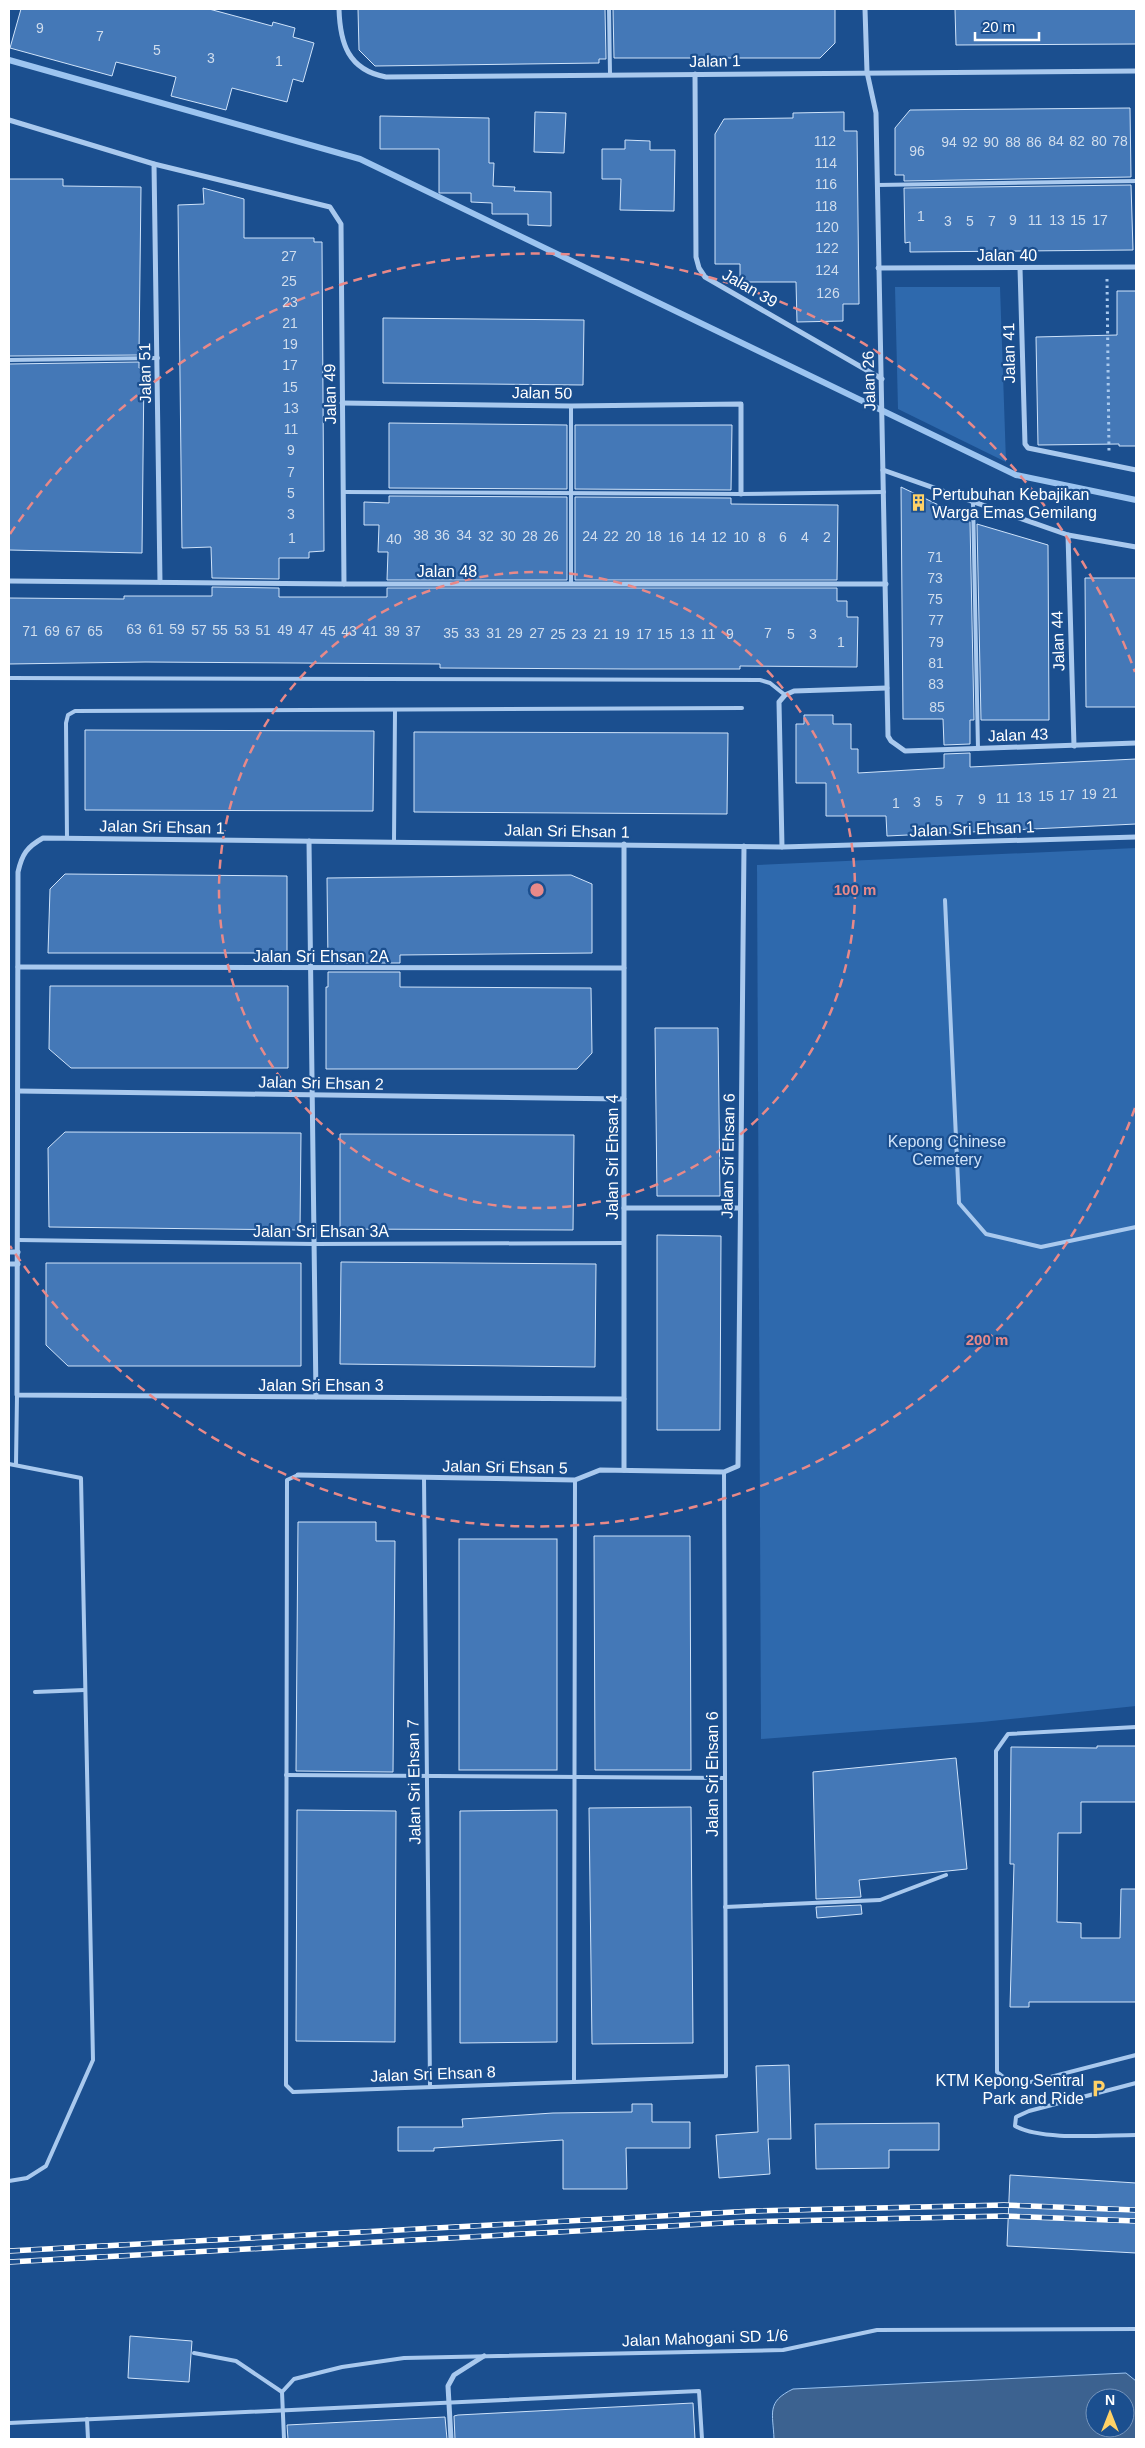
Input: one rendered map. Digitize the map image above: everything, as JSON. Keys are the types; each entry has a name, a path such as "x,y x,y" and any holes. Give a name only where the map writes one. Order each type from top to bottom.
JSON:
{"street":[{"name":"Jalan 1","path":"337,9 339,29 346,50 355,64 372,74 386,77 1136,71"},
{"name":"Jalan 26","path":"865,9 866,72 876,113 888,736 900,750"},
{"name":"Jalan 39","path":"695,74 696,257 699,268 705,277 882,379"},
{"path":"9,120 154,164"},
{"name":"Jalan 49","path":"154,164 330,207 341,224 344,584"},
{"name":"Jalan 51","path":"154,164 160,582"},
{"name":"Jalan 40","path":"878,268 1136,267"},
{"name":"Jalan 41","path":"1020,268 1023,438 1028,448 1109,466"},
{"name":"Jalan 50","path":"342,403 571,406 741,404 741,494"},
{"path":"1109,466 1136,470"},
{"path":"884,470 1068,535 1136,547"},
{"name":"Jalan 44","path":"1068,535 1074,746"},
{"name":"Jalan 48","path":"9,581 344,584 886,584"},
{"path":"782,847 778,702 794,690 887,688"},
{"name":"Jalan 43","path":"900,750 1136,744"},
{"name":"Jalan Sri Ehsan 1","path":"18,967 18,872 22,857 30,845 43,838 782,847 1136,837"},
{"path":"308,841 308,968 316,1398"},
{"name":"Jalan Sri Ehsan 4","path":"624,844 624,1470"},
{"name":"Jalan Sri Ehsan 6","path":"738,1466 744,846"},
{"path":"17,1395 18,967"},
{"name":"Jalan Sri Ehsan 2A","path":"18,967 624,968"},
{"name":"Jalan Sri Ehsan 2","path":"18,1091 624,1099"},
{"path":"624,1208 740,1208"},
{"path":"9,1252 18,1252"},
{"path":"9,1264 18,1264"},
{"name":"Jalan Sri Ehsan 3","path":"17,1395 624,1399"},
{"name":"Jalan Sri Ehsan 5","path":"298,1475 575,1480 600,1470 724,1472 738,1466"},
{"path":"451,2439 448,2386 454,2375 484,2356"}],"lane":[{"path":"609,9 610,74"},
{"path":"877,185 1136,181"},
{"path":"9,360 158,358"},
{"path":"571,406 571,584"},
{"path":"343,492 741,494 884,492"},
{"path":"973,501 978,749"},
{"path":"9,678 760,680 770,683 785,695"},
{"path":"67,838 66,723 68,716 75,711 742,708"},
{"path":"394,842 396,710"},
{"path":"945,900 959,1203 986,1234 1041,1247 1136,1227"},
{"name":"Jalan Sri Ehsan 3A","path":"18,1240 314,1244 624,1243"},
{"path":"16,1464 17,1395"},
{"path":"9,1464 81,1478 93,2060 46,2166 27,2178 9,2181"},
{"name":"Jalan Sri Ehsan 6","path":"724,1472 726,2076"},
{"path":"298,1475 287,1480 286,1775 725,1778"},
{"name":"Jalan Sri Ehsan 7","path":"424,1478 430,2086"},
{"path":"574,2082 575,1480"},
{"path":"35,1692 85,1690"},
{"path":"1136,1728 1008,1734 996,1751 997,2072 1015,2086 1136,2054"},
{"name":"Jalan Sri Ehsan 8","path":"286,1775 286,2085 293,2092 726,2076"},
{"path":"725,1906 880,1900 946,1874"},
{"path":"1136,2083 1029,2111 1016,2117 1015,2126 1026,2132 1043,2134 1136,2135"},
{"name":"Jalan Mahogani SD 1/6","path":"282,2392 294,2379 342,2367 404,2358 784,2350 877,2330 1136,2329"},
{"path":"194,2353 236,2361 282,2392 284,2439"},
{"path":"9,2423 699,2391 702,2439"},
{"path":"87,2420 88,2439"}],"path":[{"path":"1107,267 1109,466"}],"green space":[{"path":"895,287 1000,287 1006,462 898,409"},
{"name":"Kepong Chinese Cemetery","path":"1136,848 1136,1706 982,1722 761,1739 757,865"}],"shaded area":[{"path":"1126,2373 1136,2381 1136,2439 774,2439 773,2409 778,2399 793,2389"}],"building":[{"path":"21,9 209,9 272,26 273,22 295,28 293,37 314,43 303,82 293,79 287,102 232,88 226,110 171,96 176,77 116,62 112,76 10,48"},
{"path":"358,9 605,9 606,59 599,59 599,63 375,66 359,50"},
{"path":"613,9 835,9 835,43 820,58 614,58"},
{"path":"955,9 1136,9 1136,44 956,45"},
{"path":"1130,108 1131,177 904,181 904,175 895,175 895,128 910,110"},
{"path":"535,112 566,113 564,153 534,152"},
{"path":"844,112 844,131 857,131 859,304 843,304 843,321 797,322 796,282 740,282 740,264 715,264 715,134 724,119 793,118 793,113"},
{"path":"380,116 489,118 489,163 494,163 493,186 515,187 514,191 551,192 551,226 528,225 528,214 492,214 492,203 471,202 471,193 439,193 439,149 380,149"},
{"path":"625,140 650,141 650,150 675,150 674,211 620,210 621,179 602,179 602,149 625,149"},
{"path":"9,179 63,179 63,186 141,187 139,355 9,356"},
{"path":"1131,185 1133,250 910,252 910,242 905,243 904,188"},
{"path":"203,188 244,199 244,238 314,238 314,242 322,242 324,551 309,552 309,558 279,558 279,579 212,578 211,547 182,548 178,205 204,204"},
{"path":"1117,291 1136,291 1136,446 1119,446 1119,444 1038,445 1036,337 1117,335"},
{"path":"383,318 584,320 583,385 383,383"},
{"path":"139,362 139,368 144,368 142,553 9,550 9,364"},
{"path":"389,423 567,425 567,489 389,488"},
{"path":"575,425 732,425 731,490 575,489"},
{"path":"901,487 968,519 970,522 974,720 970,720 970,744 944,745 943,719 903,719"},
{"path":"389,496 567,497 567,580 387,580 388,552 378,552 379,525 364,525 364,502 389,503"},
{"path":"575,497 731,498 731,504 838,505 837,580 575,580"},
{"path":"977,524 1048,545 1049,720 981,720"},
{"path":"1085,578 1136,578 1136,707 1086,707"},
{"path":"212,587 279,588 279,597 387,597 387,588 837,588 837,601 847,601 847,617 858,617 857,667 740,666 740,669 633,669 440,668 440,664 145,662 9,664 9,598 124,599 124,596 212,596"},
{"path":"804,715 833,715 833,724 851,724 851,749 858,749 858,773 944,768 944,754 970,753 970,767 1136,759 1136,824 887,836 886,816 826,816 826,783 796,783 796,724 804,724"},
{"path":"85,730 374,731 373,811 85,810"},
{"path":"414,732 728,733 727,814 414,812"},
{"path":"65,874 287,876 287,953 48,953 50,889"},
{"path":"571,875 592,884 592,953 400,955 400,963 328,963 327,878"},
{"path":"328,972 400,972 400,987 591,988 592,1053 577,1069 326,1069 326,987 328,987"},
{"path":"50,986 288,986 288,1068 71,1068 49,1049"},
{"path":"655,1028 718,1028 720,1196 657,1196"},
{"path":"65,1132 301,1133 300,1230 49,1227 48,1148"},
{"path":"340,1134 574,1135 573,1230 340,1229"},
{"path":"657,1235 721,1236 720,1430 657,1430"},
{"path":"341,1262 596,1264 595,1367 340,1364"},
{"path":"46,1263 301,1263 301,1366 68,1366 46,1345"},
{"path":"298,1522 376,1522 376,1541 395,1541 393,1772 296,1771"},
{"path":"594,1536 690,1536 691,1770 595,1770"},
{"path":"459,1539 557,1539 557,1770 459,1770"},
{"path":"1097,1746 1136,1746 1136,1802 1081,1802 1081,1833 1058,1833 1057,1922 1081,1923 1081,1938 1120,1938 1121,1889 1136,1889 1136,2002 1029,2002 1029,2007 1010,2007 1014,1864 1010,1864 1011,1747 1097,1748"},
{"path":"956,1758 967,1869 859,1880 861,1897 816,1899 813,1772"},
{"path":"691,1807 693,2043 592,2044 589,1808"},
{"path":"297,1810 396,1811 395,2042 296,2041"},
{"path":"557,1810 557,2042 460,2043 460,1811"},
{"path":"861,1905 862,1914 817,1918 816,1907"},
{"path":"789,2065 791,2139 768,2139 770,2174 719,2178 716,2135 758,2132 756,2066"},
{"path":"632,2104 652,2104 652,2122 690,2122 690,2148 626,2148 627,2189 563,2189 563,2140 434,2148 434,2151 398,2151 398,2127 463,2127 462,2119 553,2113 632,2112"},
{"path":"939,2123 939,2150 889,2150 889,2168 816,2169 815,2124"},
{"path":"1010,2175 1136,2183 1136,2253 1007,2246"},
{"path":"130,2336 192,2341 189,2382 128,2378"},
{"path":"693,2403 695,2439 455,2439 454,2416 458,2415"},
{"path":"445,2417 447,2439 288,2439 287,2425"}],"waterway":[{"path":"9,60 360,159 1016,475 1136,500"}],"railway":[{"path":"9,2251 753,2211 1004,2205 1136,2210"},
{"path":"9,2262 742,2222 1004,2216 1136,2221"}],"place":[{"name":"Pertubuhan Kebajikan Warga Emas Gemilang","path":"918,503"},
{"name":"KTM Kepong Sentral Park and Ride","path":"1098,2089"}]}
